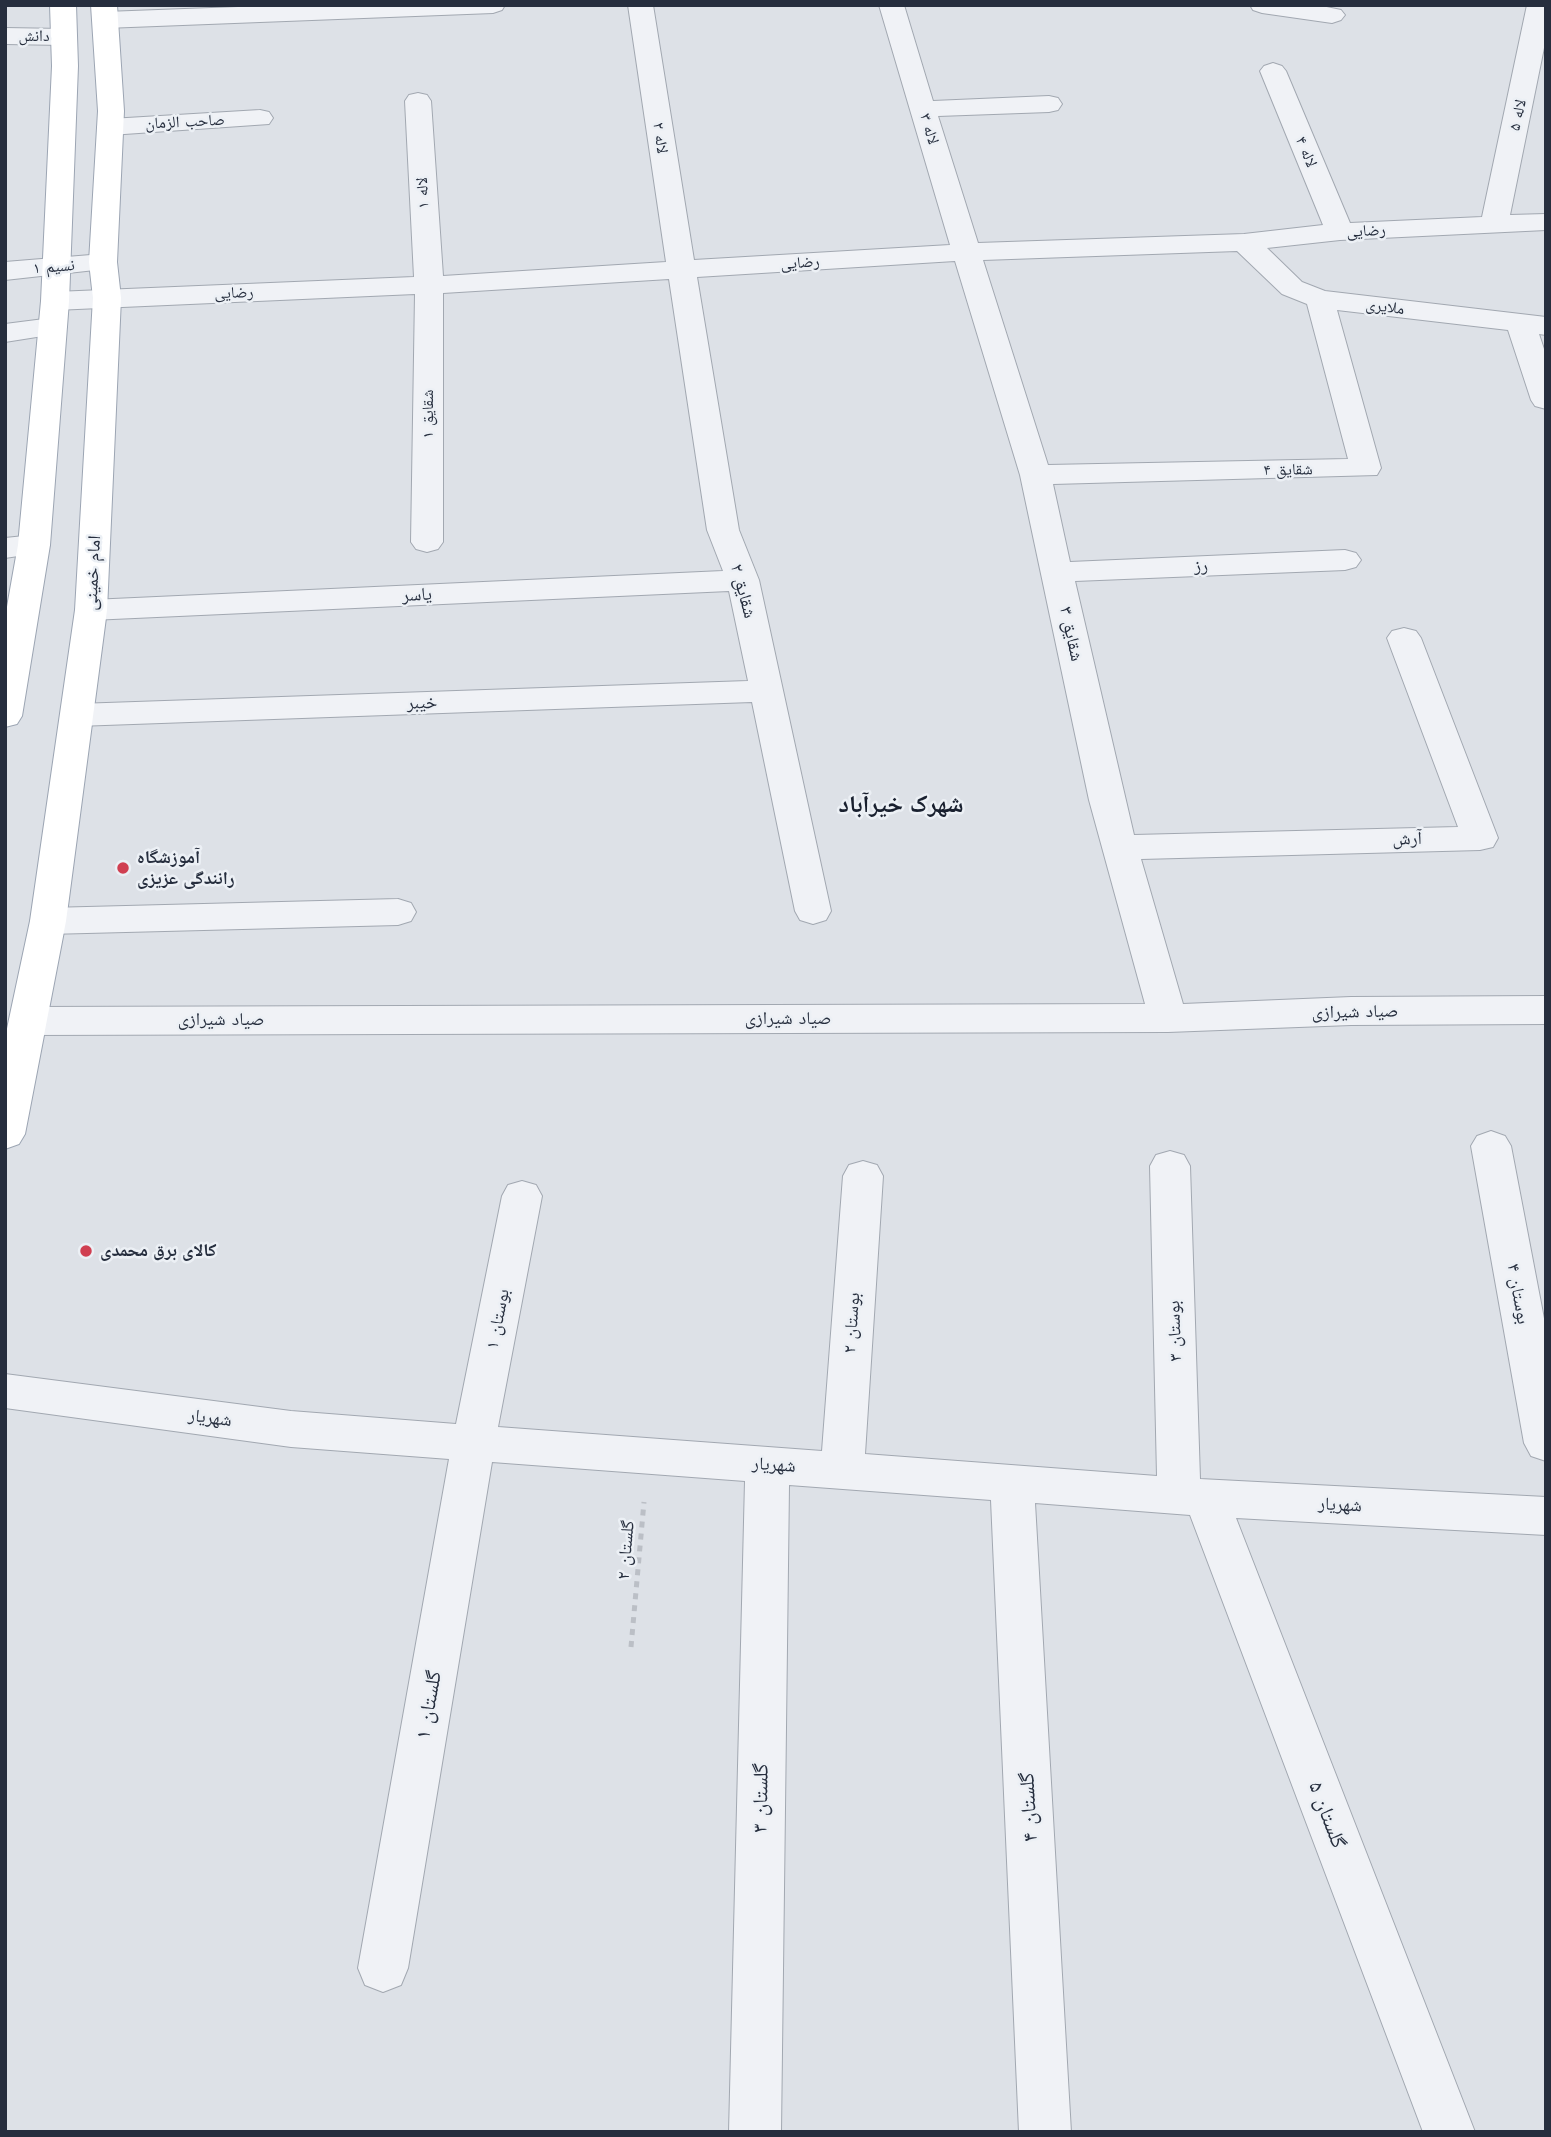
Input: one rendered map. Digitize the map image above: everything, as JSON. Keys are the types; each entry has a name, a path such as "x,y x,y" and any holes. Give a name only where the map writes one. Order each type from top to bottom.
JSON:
{"main road":[{"path":"5,716 20,547 54,314 65,66 63,5"},
{"name":"امام خمینی","path":"5,1134 30,1021 48,920 91,610 107,298 103,262 110,127 105,13"}],"street":[{"path":"105,13 493,5"},
{"name":"لاله ۲","path":"640,5 665,175 683,270"},
{"name":"لاله ۳","path":"891,5 966,253"},
{"path":"1262,5 1332,15"},
{"name":"لاله ۵","path":"1494,225 1541,19"},
{"name":"دانش","path":"5,36 64,37"},
{"name":"لاله ۴","path":"1273,71 1340,232"},
{"name":"لاله ۱","path":"418,102 429,285"},
{"path":"923,109 1049,104"},
{"name":"صاحب الزمان","path":"110,127 260,118"},
{"name":"رضایی","path":"5,333 107,298 429,285 966,253 1244,242 1340,232 1546,222"},
{"name":"ملایری","path":"1244,242 1292,288 1320,299 1533,324"},
{"name":"شقایق ۳","path":"966,253 1035,475 1120,847 1168,1018"},
{"name":"نسیم ۱","path":"5,271 103,262"},
{"name":"شقایق ۲","path":"683,270 723,530 743,580 813,911"},
{"name":"شقایق ۱","path":"427,542 429,285"},
{"name":"شقایق ۴","path":"1035,475 1366,468 1320,299"},
{"path":"1533,324 1546,400"},
{"name":"رز","path":"1057,572 1345,560"},
{"name":"یاسر","path":"91,610 743,580"},
{"name":"آرش","path":"1120,847 1480,838 1404,638"},
{"name":"خیبر","path":"77,715 767,691"},
{"path":"48,920 398,912"},
{"name":"صیاد شیرازی","path":"30,1021 1168,1018 1351,1011 1546,1010"},
{"name":"بوستان ۴","path":"1491,1146 1546,1443"},
{"name":"بوستان ۳","path":"1170,1166 1193,1497"},
{"name":"بوستان ۲","path":"842,1471 863,1176"},
{"name":"بوستان ۱","path":"474,1442 522,1196"},
{"name":"شهریار","path":"5,1391 291,1429 1193,1497 1546,1516"},
{"name":"گلستان ۱","path":"383,1968 474,1442"},
{"name":"گلستان ۳","path":"755,2132 767,1465"},
{"name":"گلستان ۴","path":"1012,1483 1045,2132"},
{"name":"گلستان ۵","path":"1193,1497 1449,2132"}],"path":[{"name":"گلستان ۲","path":"631,1647 648,1455"}],"place":[{"name":"آموزشگاه رانندگی عزیزی","path":"123,868"},
{"name":"کالای برق محمدی","path":"86,1251"}],"district":[{"name":"شهرک خیرآباد","path":"901,805"}]}
